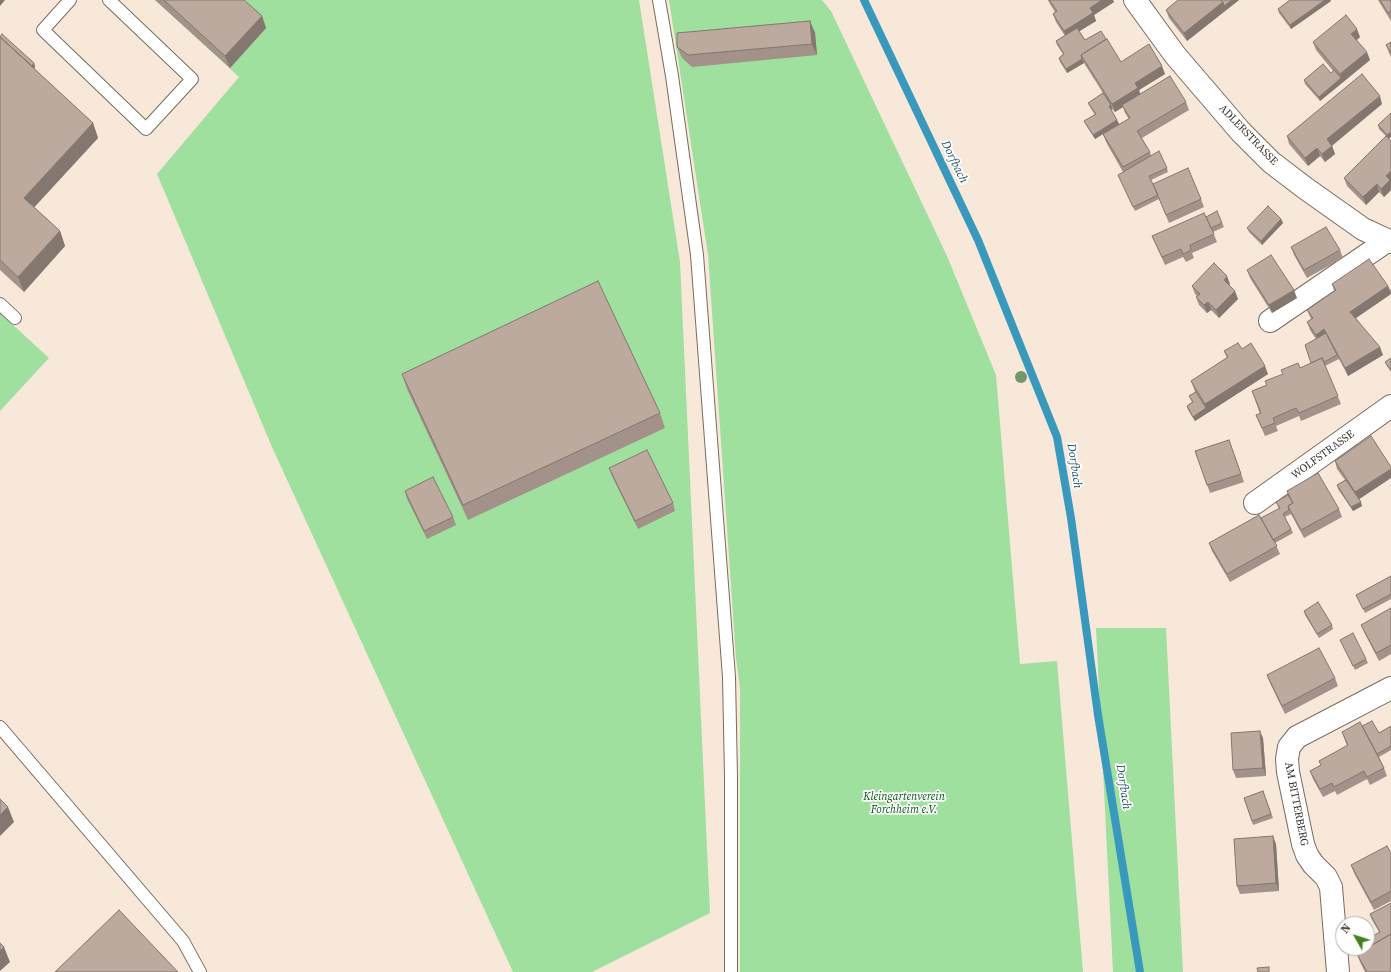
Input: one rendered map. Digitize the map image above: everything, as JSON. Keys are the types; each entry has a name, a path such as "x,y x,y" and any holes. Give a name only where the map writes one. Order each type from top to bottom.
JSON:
{"street":[{"name":"ADLERSTRASSE","path":"1135,0 1175,55 1241,132 1271,162 1363,229 1389,241"},
{"name":"ADLERSTRASSE","path":"1270,321 1389,241"},
{"name":"WOLFSTRASSE","path":"1255,503 1391,406"},
{"name":"AM BITTERBERG","path":"1338,972 1331,887 1326,877 1306,855 1286,759 1289,747 1297,737 1391,688"}],"lane":[{"path":"70,0 43,30 146,129 192,79 109,0"},
{"path":"659,0 672,76 698,255 728,654 731,777 731,972"},
{"path":"0,304 15,318"},
{"path":"0,727 183,941 200,972"}],"green space":[{"path":"155,0 639,0 680,262 710,913 592,972 513,972 272,447 157,174 239,77"},
{"name":"Kleingartenverein Forchheim e.V.","path":"669,0 822,0 831,11 947,256 996,375 1020,664 1057,661 1083,972 740,972 740,688 736,658 708,255"},
{"path":"0,313 49,358 0,411"},
{"path":"1096,628 1166,628 1183,972 1113,972"}],"building":[{"path":"164,0 244,0 262,16 225,56"},
{"path":"1049,0 1102,0 1090,8 1093,13 1064,31 1053,14 1057,11"},
{"path":"1178,0 1221,0 1223,2 1184,33 1166,10"},
{"path":"1221,0 1232,0 1224,6"},
{"path":"1290,0 1325,0 1290,25 1278,9"},
{"path":"1380,0 1391,0 1391,11 1388,13"},
{"path":"1346,15 1357,29 1351,34 1367,52 1340,74 1313,42"},
{"path":"810,21 812,44 688,55 677,47 677,33"},
{"path":"1077,28 1085,40 1101,31 1106,39 1081,55 1082,59 1066,69 1059,58 1064,54 1056,41"},
{"path":"2,34 34,63 32,66 0,37"},
{"path":"0,37 93,123 24,198 60,231 18,277 0,260"},
{"path":"1107,39 1121,62 1149,44 1162,66 1135,83 1138,88 1112,104 1081,55"},
{"path":"1391,42 1391,53 1386,45"},
{"path":"1323,64 1331,73 1334,70 1341,78 1319,97 1304,80"},
{"path":"1362,74 1380,96 1327,139 1332,146 1322,154 1317,148 1305,158 1287,136"},
{"path":"1170,76 1186,102 1137,131 1150,152 1123,167 1103,134 1130,118 1122,105"},
{"path":"1103,93 1111,105 1109,106 1117,120 1093,135 1084,121 1096,114 1088,103"},
{"path":"1391,113 1391,132 1387,135 1378,125"},
{"path":"1386,136 1391,141 1391,171 1386,176 1390,180 1381,189 1377,184 1363,197 1344,178"},
{"path":"1159,151 1167,168 1149,176 1158,195 1133,207 1118,175"},
{"path":"1188,168 1201,199 1166,215 1153,184"},
{"path":"1268,206 1281,219 1261,241 1247,228"},
{"path":"1217,211 1222,223 1211,228 1206,217"},
{"path":"1204,213 1214,234 1190,245 1191,250 1183,254 1181,249 1162,257 1152,236"},
{"path":"1326,227 1340,250 1304,270 1291,247"},
{"path":"1271,255 1294,290 1269,305 1247,270"},
{"path":"1369,259 1388,286 1350,312 1380,347 1345,368 1324,329 1316,335 1307,322 1313,318 1307,310 1336,290 1332,284"},
{"path":"1214,263 1227,276 1224,280 1235,291 1216,310 1208,302 1204,305 1196,297 1200,294 1192,286"},
{"path":"598,281 660,413 463,505 402,374"},
{"path":"1326,333 1337,355 1324,362 1322,358 1311,363 1305,345"},
{"path":"1238,343 1242,349 1251,343 1265,366 1205,404 1191,381 1228,357 1224,351"},
{"path":"1322,358 1338,396 1299,413 1296,408 1273,418 1275,423 1262,428 1256,415 1261,413 1252,391 1267,385 1265,381 1283,374 1281,370 1298,363 1300,368"},
{"path":"1391,358 1391,370 1385,362"},
{"path":"1196,392 1206,408 1193,417 1187,406 1193,402 1189,396"},
{"path":"1371,436 1391,469 1355,492 1335,461"},
{"path":"1229,440 1241,474 1207,485 1195,451"},
{"path":"647,450 673,503 635,521 609,468"},
{"path":"1318,473 1339,509 1301,530 1288,506 1293,503 1287,491"},
{"path":"433,477 453,517 424,531 405,491"},
{"path":"1346,480 1361,502 1351,507 1337,485"},
{"path":"1288,495 1293,503 1288,506 1289,510 1283,514 1291,529 1273,540 1261,518 1280,508 1276,502"},
{"path":"1259,515 1277,546 1227,574 1209,543"},
{"path":"1391,576 1391,594 1363,609 1356,595"},
{"path":"1318,602 1332,625 1317,634 1304,611"},
{"path":"1391,608 1391,645 1376,653 1361,625"},
{"path":"1353,633 1366,659 1353,666 1340,640"},
{"path":"1319,648 1335,678 1282,706 1267,675"},
{"path":"1372,721 1379,733 1391,726 1391,746 1377,754 1362,726"},
{"path":"1360,722 1384,768 1367,777 1364,771 1334,787 1332,783 1320,789 1310,771 1321,765 1319,761 1348,745 1342,732"},
{"path":"1260,731 1263,768 1233,770 1231,733"},
{"path":"1263,791 1271,814 1252,821 1244,798"},
{"path":"0,799 8,807 0,815"},
{"path":"1273,836 1276,883 1237,886 1234,839"},
{"path":"1387,846 1391,853 1391,891 1371,902 1351,865"},
{"path":"1391,903 1391,934 1375,943 1375,935 1380,932 1375,923 1375,916 1371,916 1370,914"},
{"path":"119,910 178,972 55,972"},
{"path":"1391,934 1391,972 1367,972 1358,956 1375,956 1375,943"},
{"path":"0,943 4,947 0,951"},
{"path":"1269,967 1269,972 1258,972 1257,968"}],"waterway":[{"name":"Dorfbach","path":"864,0 978,240 1057,437 1071,518 1098,715 1140,972"}]}
